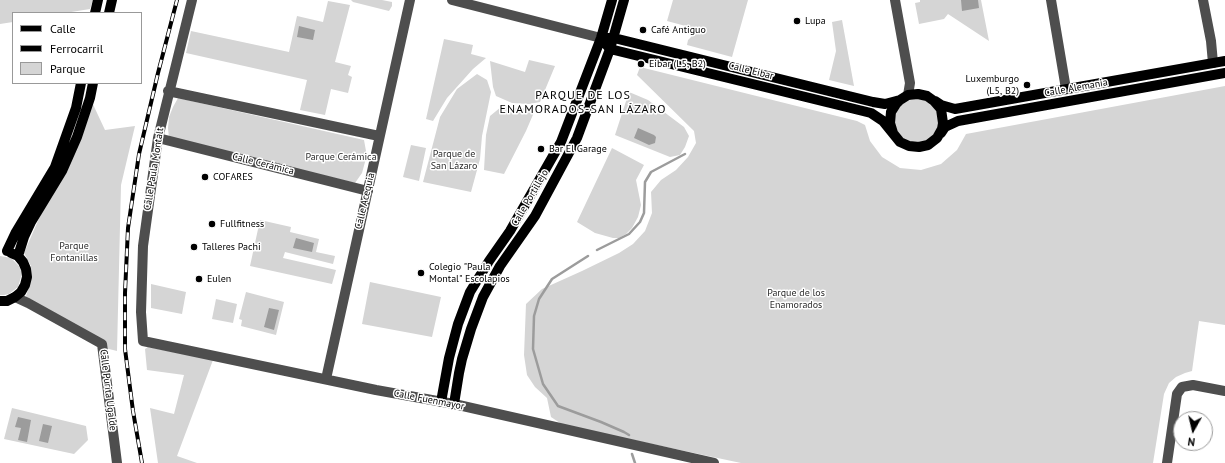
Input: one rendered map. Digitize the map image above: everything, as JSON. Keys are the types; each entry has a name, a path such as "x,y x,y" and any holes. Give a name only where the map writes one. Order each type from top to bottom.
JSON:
{"main road":[{"path":"95,12 98,0"},
{"path":"109,12 112,0"},
{"name":"Calle Portillejo","path":"441,402 449,358 458,324 470,292 510,231 561,142 601,38 612,0"},
{"name":"Calle Portillejo","path":"454,404 462,359 471,328 483,297 500,266 534,216 577,138 614,38 624,0"},
{"path":"601,38 610,49"},
{"name":"Calle Eibar","path":"601,38 614,38 873,102 886,104 909,96"},
{"name":"Calle Eibar","path":"610,49 871,113 883,121 893,133"},
{"name":"Calle Alemania","path":"934,101 941,105 955,108 1225,61"},
{"name":"Calle Alemania","path":"937,138 945,127 958,121 1225,73"},
{"path":"1,304 15,297 21,292 25,285 26,269 23,262 18,256 4,250 55,167 76,108 81,84"},
{"path":"18,256 31,222 62,171 77,136 90,98 93,84"},
{"path":"909,96 927,96 934,101 941,109 943,123 942,130 937,138 928,144 919,147 909,146 900,142 893,133 890,123 891,112 896,104 909,96"}],"street":[{"name":"Calle Paula Montalt","path":"143,341 141,312 143,246 158,138 168,91 192,0"},
{"name":"Calle Acequia","path":"326,379 410,0"},
{"name":"Calle Eibar","path":"452,0 601,38"},
{"path":"895,0 910,83 909,96"},
{"path":"1051,0 1066,89"},
{"path":"1204,0 1213,63"},
{"path":"168,91 380,136"},
{"name":"Calle Cerámica","path":"158,138 368,191"},
{"name":"Calle Purita Ugalde","path":"15,297 102,344 117,463"},
{"name":"Calle Fuenmayor","path":"143,341 376,390 454,404 714,463"},
{"path":"1167,463 1177,394 1182,387 1193,385 1225,391"}],"green space":[{"path":"0,0 93,0 90,9 71,12 12,12 12,22 0,24"},
{"path":"351,0 382,0 392,2 392,6 389,11 353,2"},
{"path":"673,0 748,0 732,57 687,45 693,28 667,21"},
{"path":"920,0 981,0 989,41 948,14 944,19 919,24 915,3 920,2"},
{"path":"328,1 350,5 335,62 351,66 348,75 352,77 348,93 331,89 325,115 300,110 307,80 186,53 191,31 289,52 297,16 323,22"},
{"path":"842,20 854,86 829,80 836,51 832,22"},
{"name":"Parque de San Lázaro","path":"444,39 473,45 471,54 486,58 473,69 447,98 433,121 426,119"},
{"path":"529,60 555,66 540,102 529,104 512,103 496,96 493,87 490,61 525,72"},
{"name":"Parque de los Enamorados","path":"640,67 857,121 865,125 870,141 882,157 900,168 921,170 941,164 957,150 966,134 1225,86 1225,325 1199,321 1192,371 1176,377 1169,383 1164,394 1153,463 741,463 563,425 551,417 547,398 535,387 527,375 524,355 526,304 542,289 619,253 633,244 645,231 652,213 651,192 661,180 676,170 688,157 696,143 694,131 637,75"},
{"name":"Parque de San Lázaro","path":"477,74 487,80 491,92 482,136 480,159 471,192 423,182 440,117 457,89"},
{"path":"629,92 648,100 684,127 689,136 680,155 670,157 615,135"},
{"name":"Parque Fontanillas","path":"90,98 105,130 135,126 121,185 117,351 105,348 25,299 29,287 31,266 24,253"},
{"name":"Parque Cerámica","path":"178,98 364,140 366,151 362,173 355,183 169,138 169,117"},
{"path":"917,99 929,103 935,109 939,121 935,133 929,139 917,143 905,139 899,133 895,121 899,109 905,103"},
{"name":"Parque de San Lázaro","path":"501,107 535,110 504,174 484,170 486,135 490,116"},
{"path":"411,145 426,148 419,181 403,177"},
{"path":"612,148 644,165 636,180 641,205 638,217 632,228 619,238 613,238 595,233 577,222"},
{"path":"260,220 291,227 290,232 319,239 316,252 335,256 333,264 285,252 283,258 336,270 332,284 250,266"},
{"path":"0,256 11,258 19,266 21,271 18,287 9,294 4,295 0,295"},
{"path":"370,282 441,297 432,337 362,324"},
{"path":"151,284 186,292 182,314 151,308"},
{"path":"246,292 284,302 276,335 241,326 242,320 239,319"},
{"path":"216,299 237,304 233,323 212,319"},
{"path":"148,347 213,360 177,456 197,463 158,463 150,408 174,414 184,375 147,370 145,349"},
{"path":"12,408 86,426 88,440 74,454 4,439"}],"shaded area":[{"path":"961,0 978,0 979,8 962,11"},
{"path":"299,26 315,30 313,40 297,37"},
{"path":"638,128 654,135 656,137 655,143 649,145 634,138"},
{"path":"296,238 314,243 312,252 293,248"},
{"path":"269,308 279,310 274,330 264,327"},
{"path":"18,417 31,420 27,442 18,440 21,428 15,427"},
{"path":"43,424 52,426 48,443 39,441"}],"waterway":[{"path":"597,250 629,234 640,222 644,213 645,182 651,172 685,154"},
{"path":"588,256 552,279 539,299 534,316 533,349 543,384 558,406 601,422 629,435"},
{"path":"632,454 635,463"}],"railway":[{"path":"142,463 133,411 125,349 125,293 128,228 139,154 177,0"}],"place":[{"name":"Lupa","path":"797,21"},
{"name":"Café Antiguo","path":"643,30"},
{"name":"Eibar (L5, B2)","path":"641,64"},
{"name":"Luxemburgo (L5, B2)","path":"1027,85"},
{"name":"Bar El Garage","path":"541,149"},
{"name":"COFARES","path":"205,177"},
{"name":"Fullfitness","path":"212,224"},
{"name":"Talleres Pachi","path":"194,247"},
{"name":"Colegio \"Paula Montal\" Escolapios","path":"421,273"},
{"name":"Eulen","path":"199,279"}],"district":[{"name":"PARQUE DE LOS ENAMORADOS-SAN LÁZARO","path":"583,103"}]}
